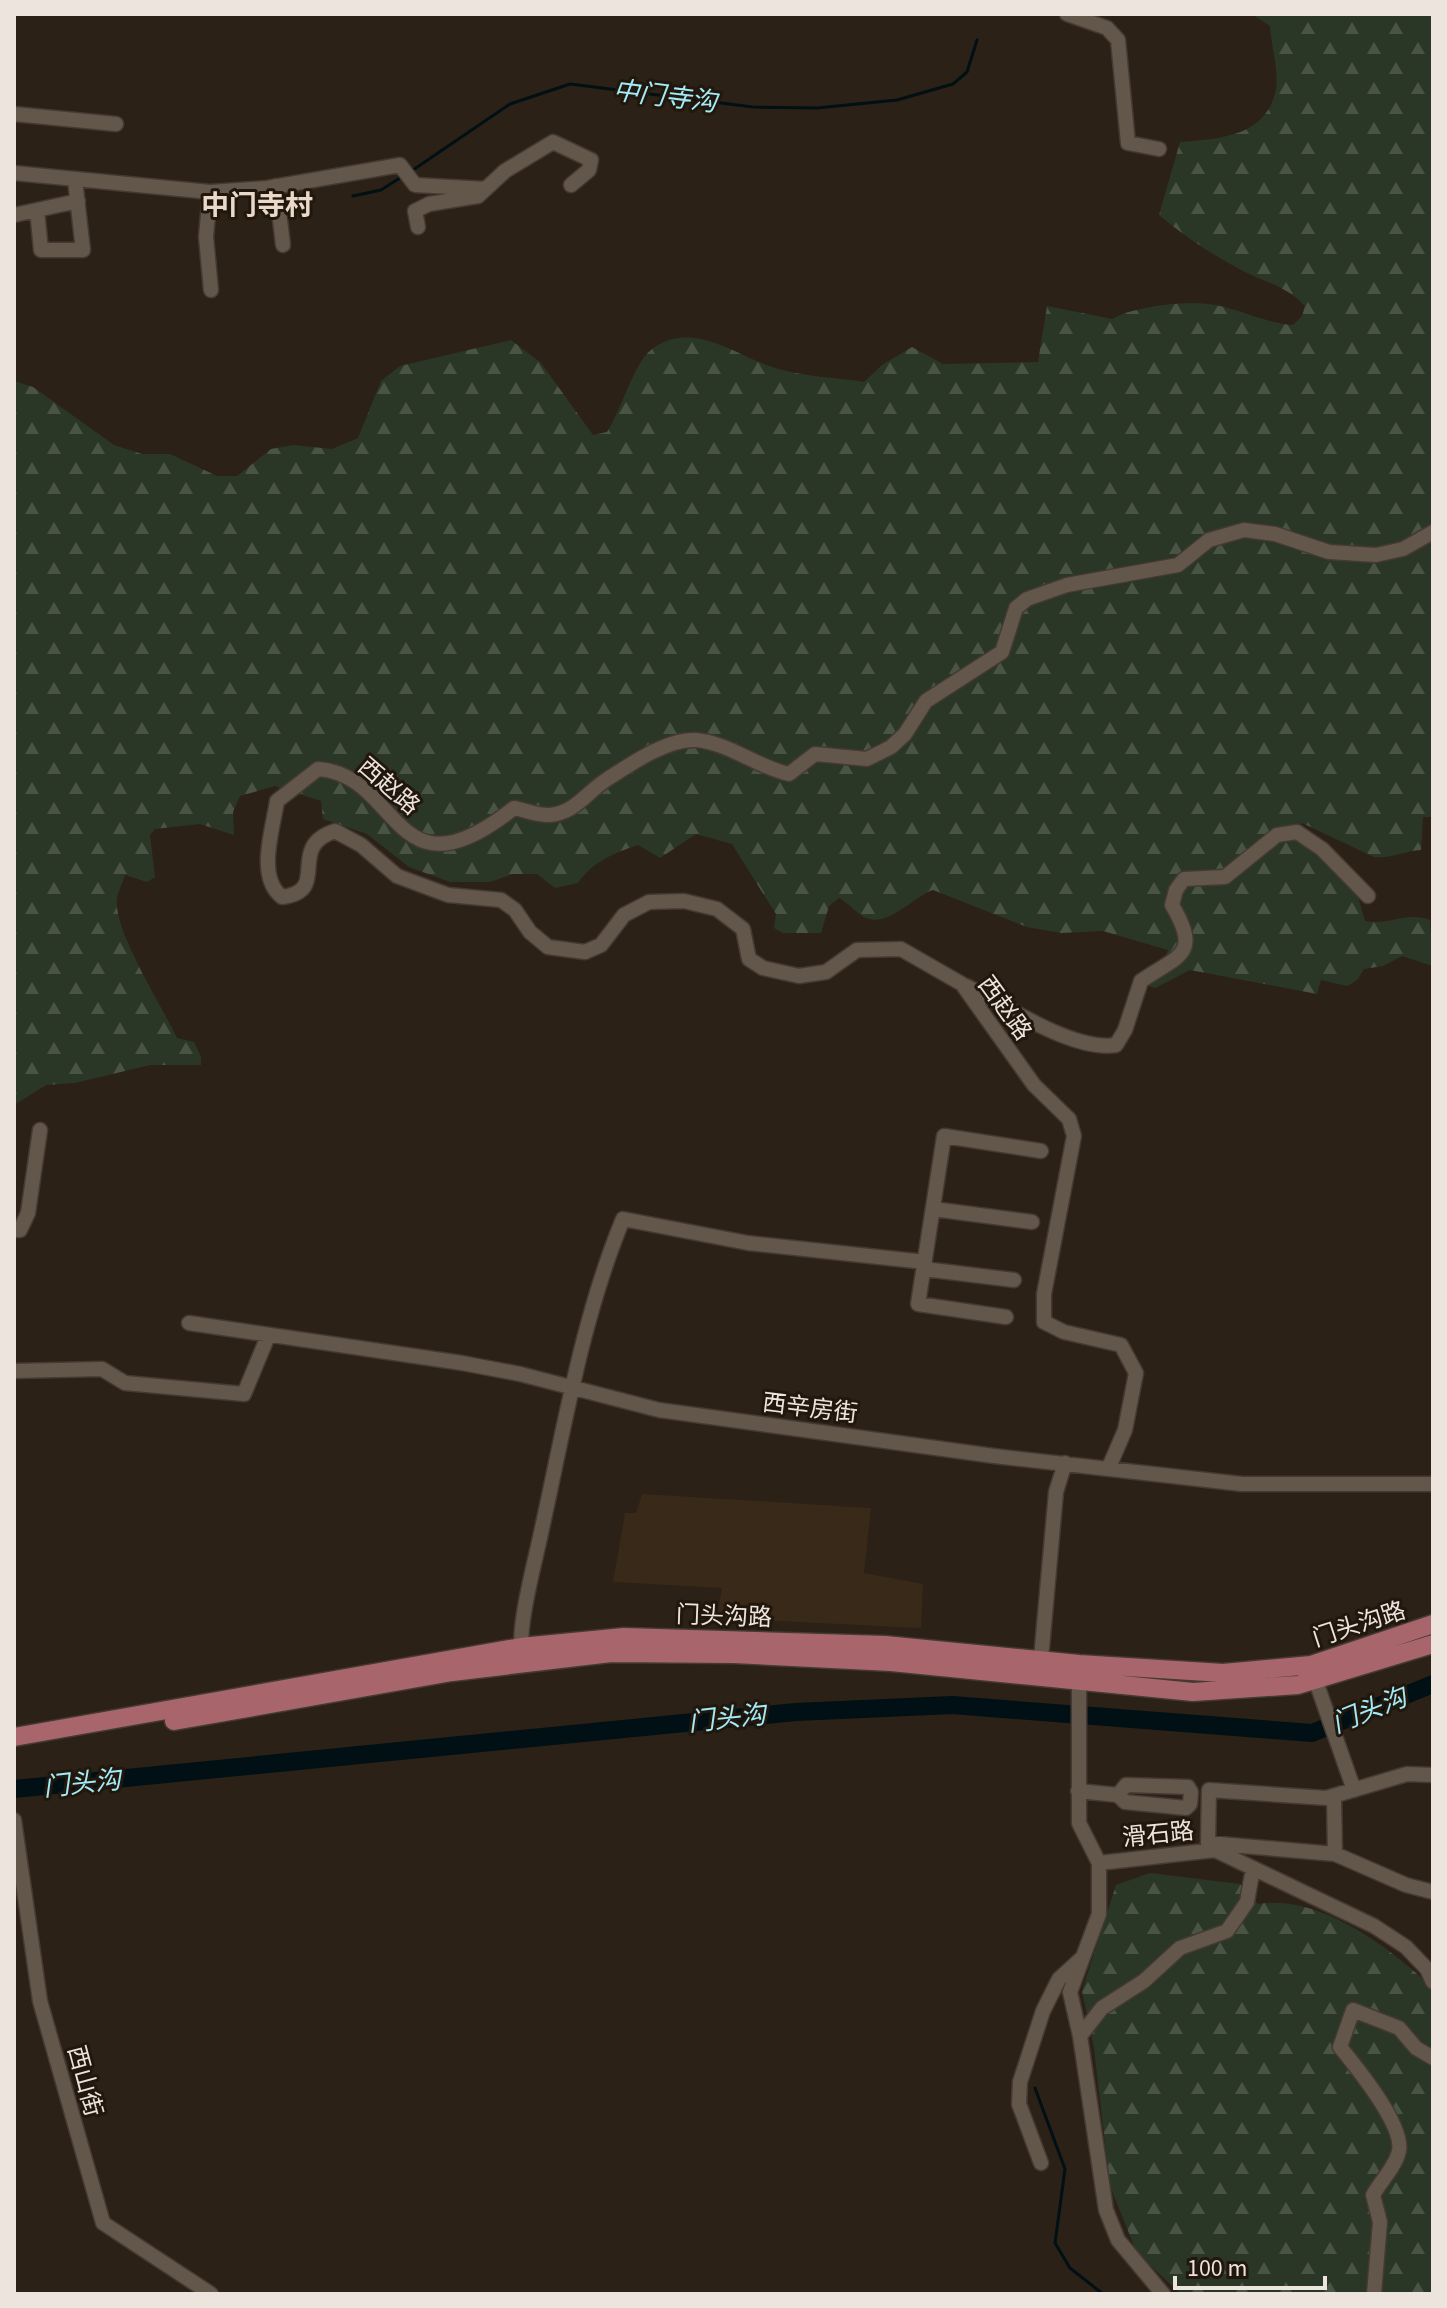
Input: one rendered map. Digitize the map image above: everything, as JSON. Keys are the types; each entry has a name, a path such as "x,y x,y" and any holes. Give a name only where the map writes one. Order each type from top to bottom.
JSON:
{"main road":[{"name":"门头沟路","path":"1313,1673 1433,1624"},
{"name":"门头沟路","path":"14,1737 624,1637 885,1645 1041,1659 1078,1680"},
{"name":"门头沟路","path":"14,1749 522,1654 741,1654 891,1662 1078,1680 1223,1673 1313,1673 1433,1644"}],"street":[{"path":"1067,14 1107,28 1118,40 1128,143 1159,149"},
{"path":"14,114 116,124"},
{"path":"418,227 415,211 429,204 478,196 505,171 553,142 591,160 589,170 571,185"},
{"path":"14,173 210,192 276,186 400,165 415,185 486,189"},
{"path":"37,210 41,250 83,250 75,180"},
{"path":"276,186 283,245"},
{"path":"210,192 206,237 211,290"},
{"path":"14,215 78,201"},
{"name":"西赵路","path":"1109,1467 1125,1430 1136,1373 1121,1345 1064,1332 1044,1322 1044,1294 1074,1136 1072,1127 1069,1119 1034,1085 962,984 901,949 857,950 826,972 799,976 763,968 749,959 743,929 717,909 684,901 649,902 624,915 601,945 585,952 548,947 530,932 515,910 501,900 448,895 397,876 361,845 335,831 319,836 309,849 306,886 297,895 282,897 272,889 268,873 277,801 318,769 338,770 408,833 432,842 461,843 484,832 514,808 547,816 572,810 605,781 675,743 696,740 727,749 771,770 789,774 815,754 867,759 891,747 905,734 926,701 1002,652 1008,625 1016,608 1027,599 1067,585 1178,565 1209,540 1244,530 1275,534 1329,552 1376,555 1403,549 1433,532"},
{"path":"962,984 1079,1042 1100,1048 1116,1045 1125,1030 1141,981 1178,960 1185,949 1187,934 1172,905 1176,890 1184,879 1225,877 1277,835 1297,832 1322,849 1368,896"},
{"path":"14,1230 20,1230 28,1213 40,1130"},
{"path":"1006,1317 918,1304 944,1136 1041,1151"},
{"path":"933,1209 1032,1222"},
{"path":"522,1654 535,1562 603,1266 623,1219 638,1219 748,1243 1014,1280"},
{"name":"西辛房街","path":"189,1323 462,1363 659,1410 723,1420 1242,1484 1433,1484"},
{"path":"14,1371 102,1369 125,1383 244,1394 268,1336"},
{"path":"1041,1659 1056,1492 1065,1463"},
{"path":"1313,1673 1354,1790"},
{"name":"滑石路","path":"1078,1680 1079,1823 1099,1863 1215,1850 1374,1926 1406,1947 1427,1969 1433,1982"},
{"path":"1433,1764 1334,1796 1209,1790 1208,1843 1335,1854 1406,1885 1433,1892"},
{"path":"1407,1774 1433,1775"},
{"path":"1078,1791 1118,1795"},
{"path":"1334,1796 1335,1854"},
{"name":"西山街","path":"14,1820 40,2001 103,2223 211,2294"},
{"path":"1099,1863 1099,1914 1070,1992 1080,2036 1106,2210 1118,2240 1163,2294"},
{"path":"1080,2036 1102,2008 1144,1981 1180,1948 1227,1931 1247,1902 1253,1868"},
{"path":"1041,2163 1019,2104 1020,2082 1043,2011 1059,1979 1082,1958"},
{"path":"1374,2294 1380,2222 1373,2195 1398,2157 1400,2146 1395,2127 1360,2071 1340,2047 1353,2010 1399,2028 1416,2048 1433,2058"}],"shaded area":[{"path":"642,1494 871,1508 864,1573 923,1584 921,1628 717,1618 722,1588 613,1582 625,1513 636,1513"}],"green space":[{"path":"1252,14 1433,14 1433,817 1423,817 1421,850 1380,857 1302,823 1293,827 1354,883 1365,921 1414,917 1430,920 1433,966 1402,956 1383,966 1364,969 1357,980 1347,986 1321,980 1317,994 1190,970 1155,988 1149,986 1146,973 1152,965 1163,962 1168,950 1103,931 1061,933 1027,927 933,890 891,916 873,920 839,898 829,906 821,933 783,933 774,928 776,914 732,844 696,834 660,858 638,845 620,851 597,864 578,883 555,888 537,874 513,874 490,882 450,882 409,867 367,834 323,819 321,801 275,786 240,796 233,812 234,835 200,824 155,829 150,835 155,877 147,882 125,875 118,896 118,913 130,948 177,1038 194,1042 201,1065 150,1065 75,1083 46,1085 14,1105 14,381 33,387 114,445 142,454 170,454 217,476 237,476 271,449 293,445 332,449 358,438 381,381 400,366 511,340 541,363 593,435 607,432 645,356 666,341 681,338 712,342 783,370 864,382 882,365 912,347 943,364 1038,362 1047,306 1112,319 1147,308 1204,304 1293,325 1302,316 1305,306 1298,300 1211,253 1159,215 1180,142 1225,137 1239,132 1263,117 1271,105 1277,82 1270,26"},
{"path":"1150,1873 1240,1884 1258,1904 1282,1903 1329,1916 1375,1941 1433,1988 1433,2294 1181,2294 1137,2253 1110,2186 1094,2048 1082,1991 1116,1885"}],"waterway":[{"name":"中门寺沟","path":"410,172 510,104 570,84 753,107 817,108 897,100 953,84 967,72 977,40"},
{"name":"中门寺沟","path":"353,196 381,190 403,176"},
{"name":"门头沟","path":"14,1789 796,1712 952,1705 1312,1733 1433,1684"},
{"path":"1035,2088 1065,2169 1055,2243 1070,2268 1103,2294"}],"district":[{"name":"中门寺村","path":"257,205"}]}
